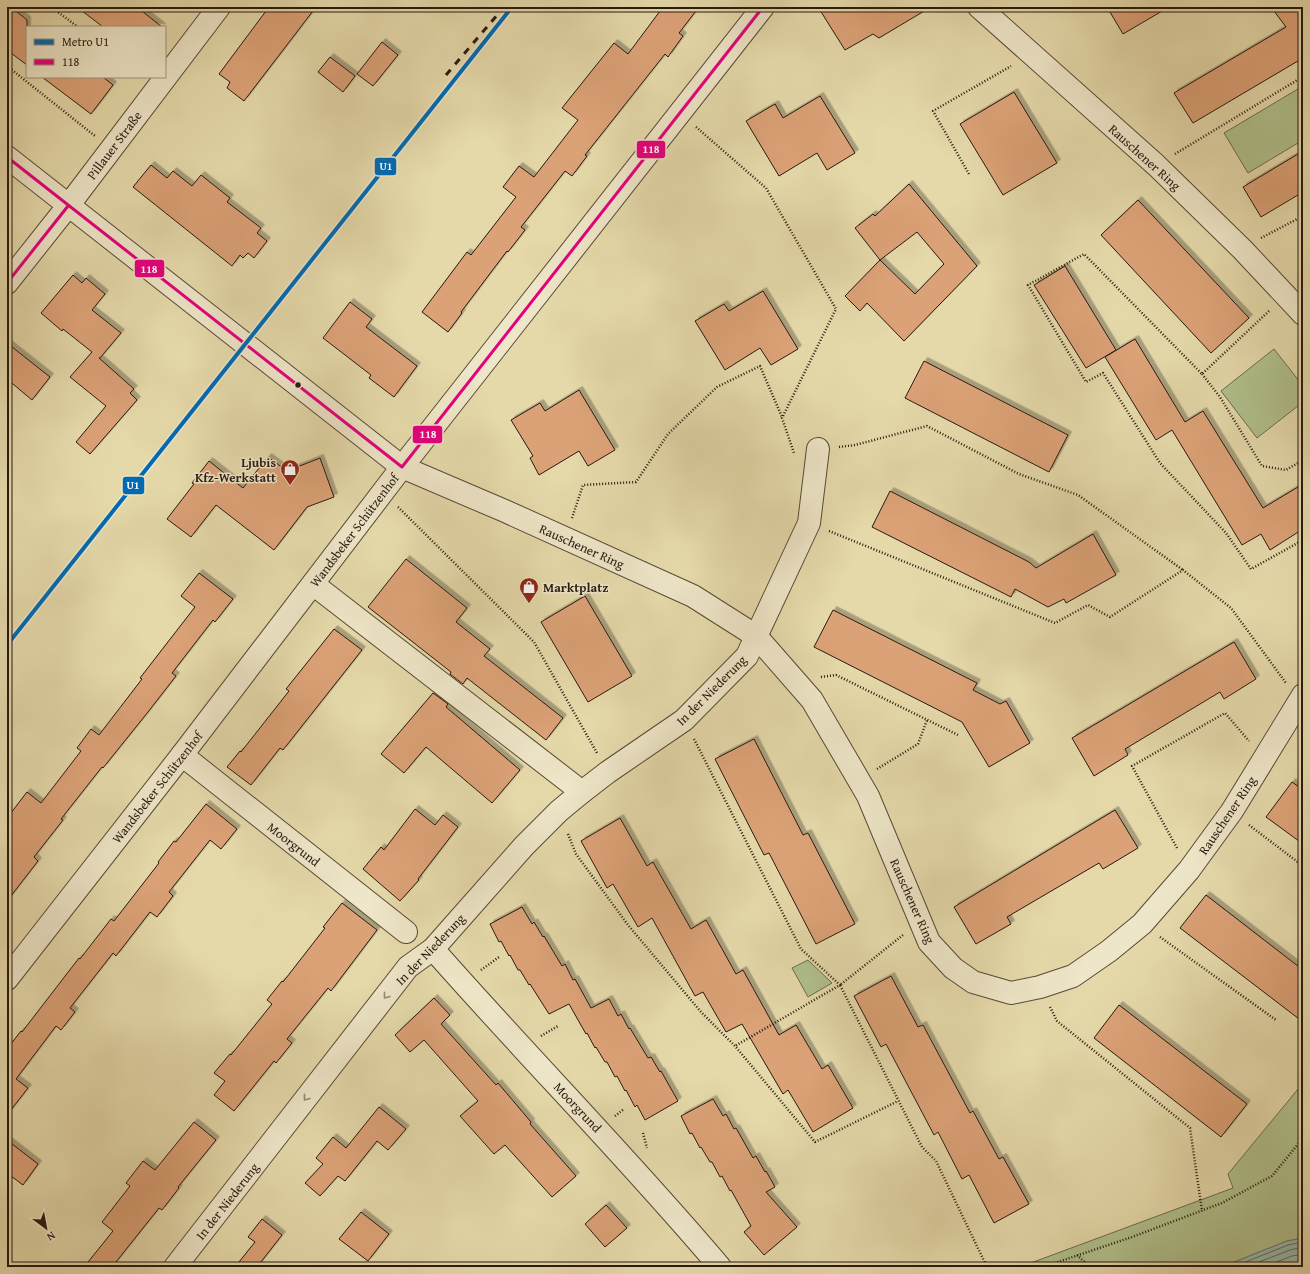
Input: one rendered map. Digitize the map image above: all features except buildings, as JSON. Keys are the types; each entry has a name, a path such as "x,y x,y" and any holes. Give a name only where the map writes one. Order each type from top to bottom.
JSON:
{"street":[{"name":"Pillauer Straße","path":"166,77 219,7"},
{"name":"Wandsbeker Schützenhof","path":"7,979 182,755 402,467 763,7"},
{"name":"Rauschener Ring","path":"979,7 1156,165 1242,249 1303,314"},
{"name":"Pillauer Straße","path":"7,283 68,206 165,78"},
{"name":"Rauschener Ring","path":"7,157 402,467 693,596 756,636 812,700 859,780 868,796 929,942 953,968 973,982 1011,993 1040,987 1073,976 1109,951 1142,924 1188,870 1232,811 1301,698"},
{"path":"756,636 808,523 818,449"},
{"path":"313,584 582,792"},
{"name":"In der Niederung","path":"175,1267 408,967 433,949 524,846 559,811 608,772 684,720 747,656 756,636"},
{"name":"Moorgrund","path":"182,755 406,932"},
{"name":"Moorgrund","path":"433,949 683,1223 720,1267"}],"path":[{"path":"51,7 77,26"},
{"path":"968,174 933,111 1031,54"},
{"path":"7,66 98,139"},
{"path":"1156,165 1299,79"},
{"path":"679,113 766,188 836,309 782,418"},
{"path":"1242,249 1303,216"},
{"path":"1303,460 1286,470 1262,466 1220,397 1202,374 1084,254 1028,285 1086,382 1103,373 1160,463 1226,533 1251,569 1303,540"},
{"path":"1202,374 1286,295"},
{"path":"565,538 583,485 636,482 668,434 717,387 760,366 782,418 797,460"},
{"path":"818,449 855,445 927,426 1019,474 1078,495 1183,570 1231,608 1301,698"},
{"path":"394,504 534,642 608,772"},
{"path":"808,523 1055,623 1088,605 1110,617 1183,570"},
{"path":"796,681 836,675 958,735"},
{"path":"1188,870 1132,766 1225,713 1264,758"},
{"path":"684,720 801,949 840,985 922,1147 936,1161 987,1267"},
{"path":"859,780 918,744 927,720"},
{"path":"559,811 576,854 628,925 701,1012 736,1046 815,1142 898,1101"},
{"path":"1232,811 1303,866"},
{"path":"736,1046 840,985 920,921"},
{"path":"1142,924 1276,1020"},
{"path":"1040,987 1057,1021 1190,1128 1202,1211"},
{"path":"1043,1267 1132,1237 1222,1203 1272,1176 1303,1138"},
{"path":"1077,1255 1090,1267"}],"green space":[{"path":"1303,86 1303,140 1248,173 1224,133"},
{"path":"1274,349 1303,386 1303,402 1257,438 1221,391"},
{"path":"808,960 832,983 808,997 792,968"},
{"path":"1303,1083 1303,1238 1287,1241 1222,1267 1020,1267 1233,1188 1228,1174"}],"water":[{"path":"1303,1238 1303,1267 1222,1267 1287,1241"}],"railway":[{"path":"446,75 504,7"}],"metro line":[{"name":"U1","path":"7,645 512,7"}],"transit line":[{"name":"118","path":"7,157 402,467 763,7"},
{"name":"118","path":"7,283 68,206"}],"place":[{"name":"Ljubis Kfz-Werkstatt","path":"290,486"},
{"name":"Marktplatz","path":"529,604"}]}
